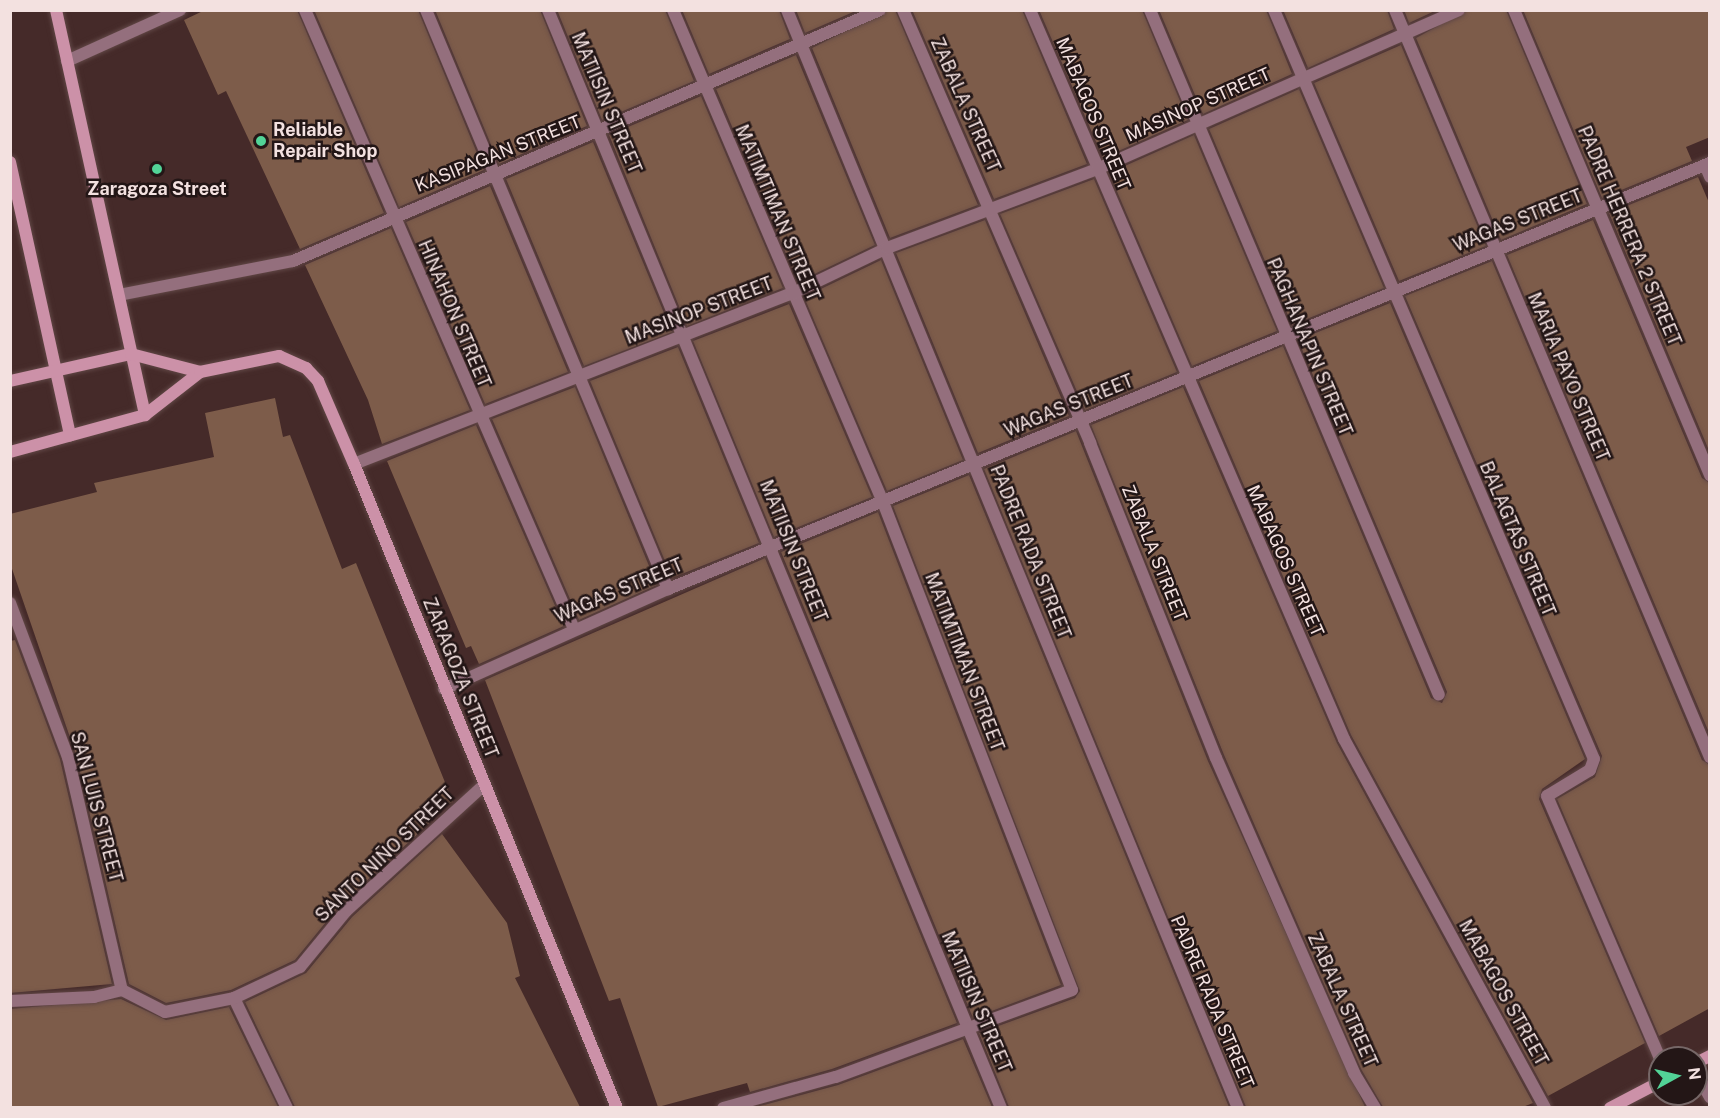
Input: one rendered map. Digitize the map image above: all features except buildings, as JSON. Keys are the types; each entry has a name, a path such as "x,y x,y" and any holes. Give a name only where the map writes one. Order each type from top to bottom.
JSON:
{"street":[{"path":"56,10 145,416"},
{"path":"67,60 180,10"},
{"name":"HINAHON STREET","path":"305,10 476,413 574,629"},
{"path":"426,10 582,376 668,590"},
{"name":"MATIISIN STREET","path":"548,10 686,335 966,1029 1001,1107"},
{"name":"MATIMTIMAN STREET","path":"673,10 791,294 883,502 1072,990 835,1077 723,1107"},
{"name":"PADRE RADA STREET","path":"787,10 976,464 1140,879 1238,1107"},
{"name":"KASIPAGAN STREET","path":"119,295 292,261 494,171 599,132 880,10"},
{"name":"ZABALA STREET","path":"903,10 1081,422 1216,758 1354,1073 1375,1107"},
{"name":"MABAGOS STREET","path":"1029,10 1184,378 1344,739 1545,1107"},
{"name":"PAGHANAPIN STREET","path":"1150,10 1199,124 1284,337 1439,695"},
{"name":"BALAGTAS STREET","path":"1274,10 1593,759 1590,770 1547,796 1655,1046"},
{"name":"MARIA PAYO STREET","path":"1395,10 1494,250 1710,757"},
{"name":"MASINOP STREET","path":"354,465 476,413 582,376 791,294 886,248 1097,169 1459,10"},
{"name":"PADRE HERRERA 2 STREET","path":"1514,10 1710,475"},
{"path":"10,162 70,435"},
{"name":"WAGAS STREET","path":"444,689 574,629 772,546 1081,422 1598,208 1708,168"},
{"name":"ZARAGOZA STREET","path":"10,381 131,354 200,372"},
{"name":"ZARAGOZA STREET","path":"10,452 145,416 200,372 261,358 294,359 318,381 617,1107"},
{"name":"SAN LUIS STREET","path":"10,603 68,757 122,990"},
{"name":"SANTO NIÑO STREET","path":"122,990 165,1012 234,998 300,966 346,911 484,785"},
{"path":"10,1001 94,997 122,990"},
{"path":"234,998 287,1107"},
{"path":"1610,1107 1648,1088"}],"place":[{"name":"Reliable Repair Shop","path":"261,141"},
{"name":"Zaragoza Street","path":"157,169"}]}
